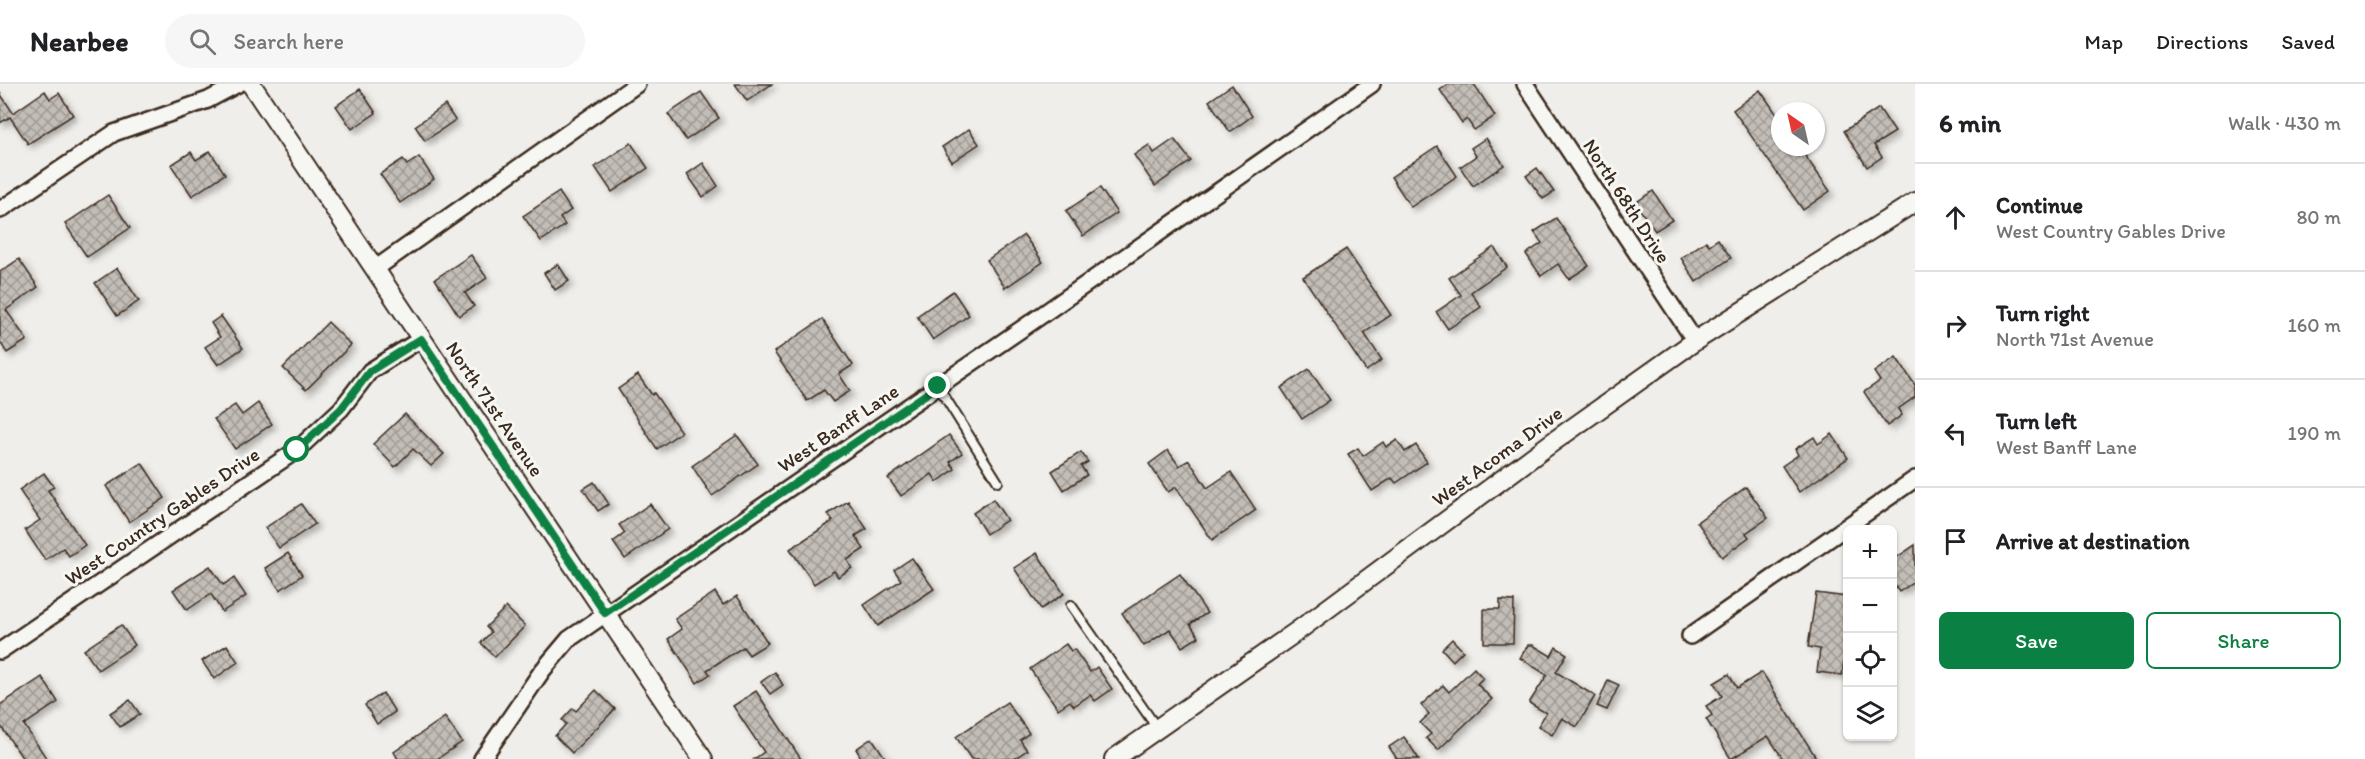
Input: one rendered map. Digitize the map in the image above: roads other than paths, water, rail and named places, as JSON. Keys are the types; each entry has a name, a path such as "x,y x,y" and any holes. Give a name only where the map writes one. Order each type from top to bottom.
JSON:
{"street":[{"path":"0,210 114,133 208,100 238,84"},
{"name":"North 71st Avenue","path":"251,84 704,759"},
{"path":"375,268 637,84"},
{"name":"West Banff Lane","path":"482,759 542,671 569,639 1372,84"},
{"name":"North 68th Drive","path":"1525,84 1695,341"},
{"name":"West Acoma Drive","path":"1114,759 1296,632 1550,444 1695,341 1915,202"},
{"name":"West Country Gables Drive","path":"0,651 297,450 341,409 370,371 421,339"},
{"path":"1690,636 1915,479"}],"lane":[{"path":"938,386 998,482"},
{"path":"1071,605 1158,729"}]}
